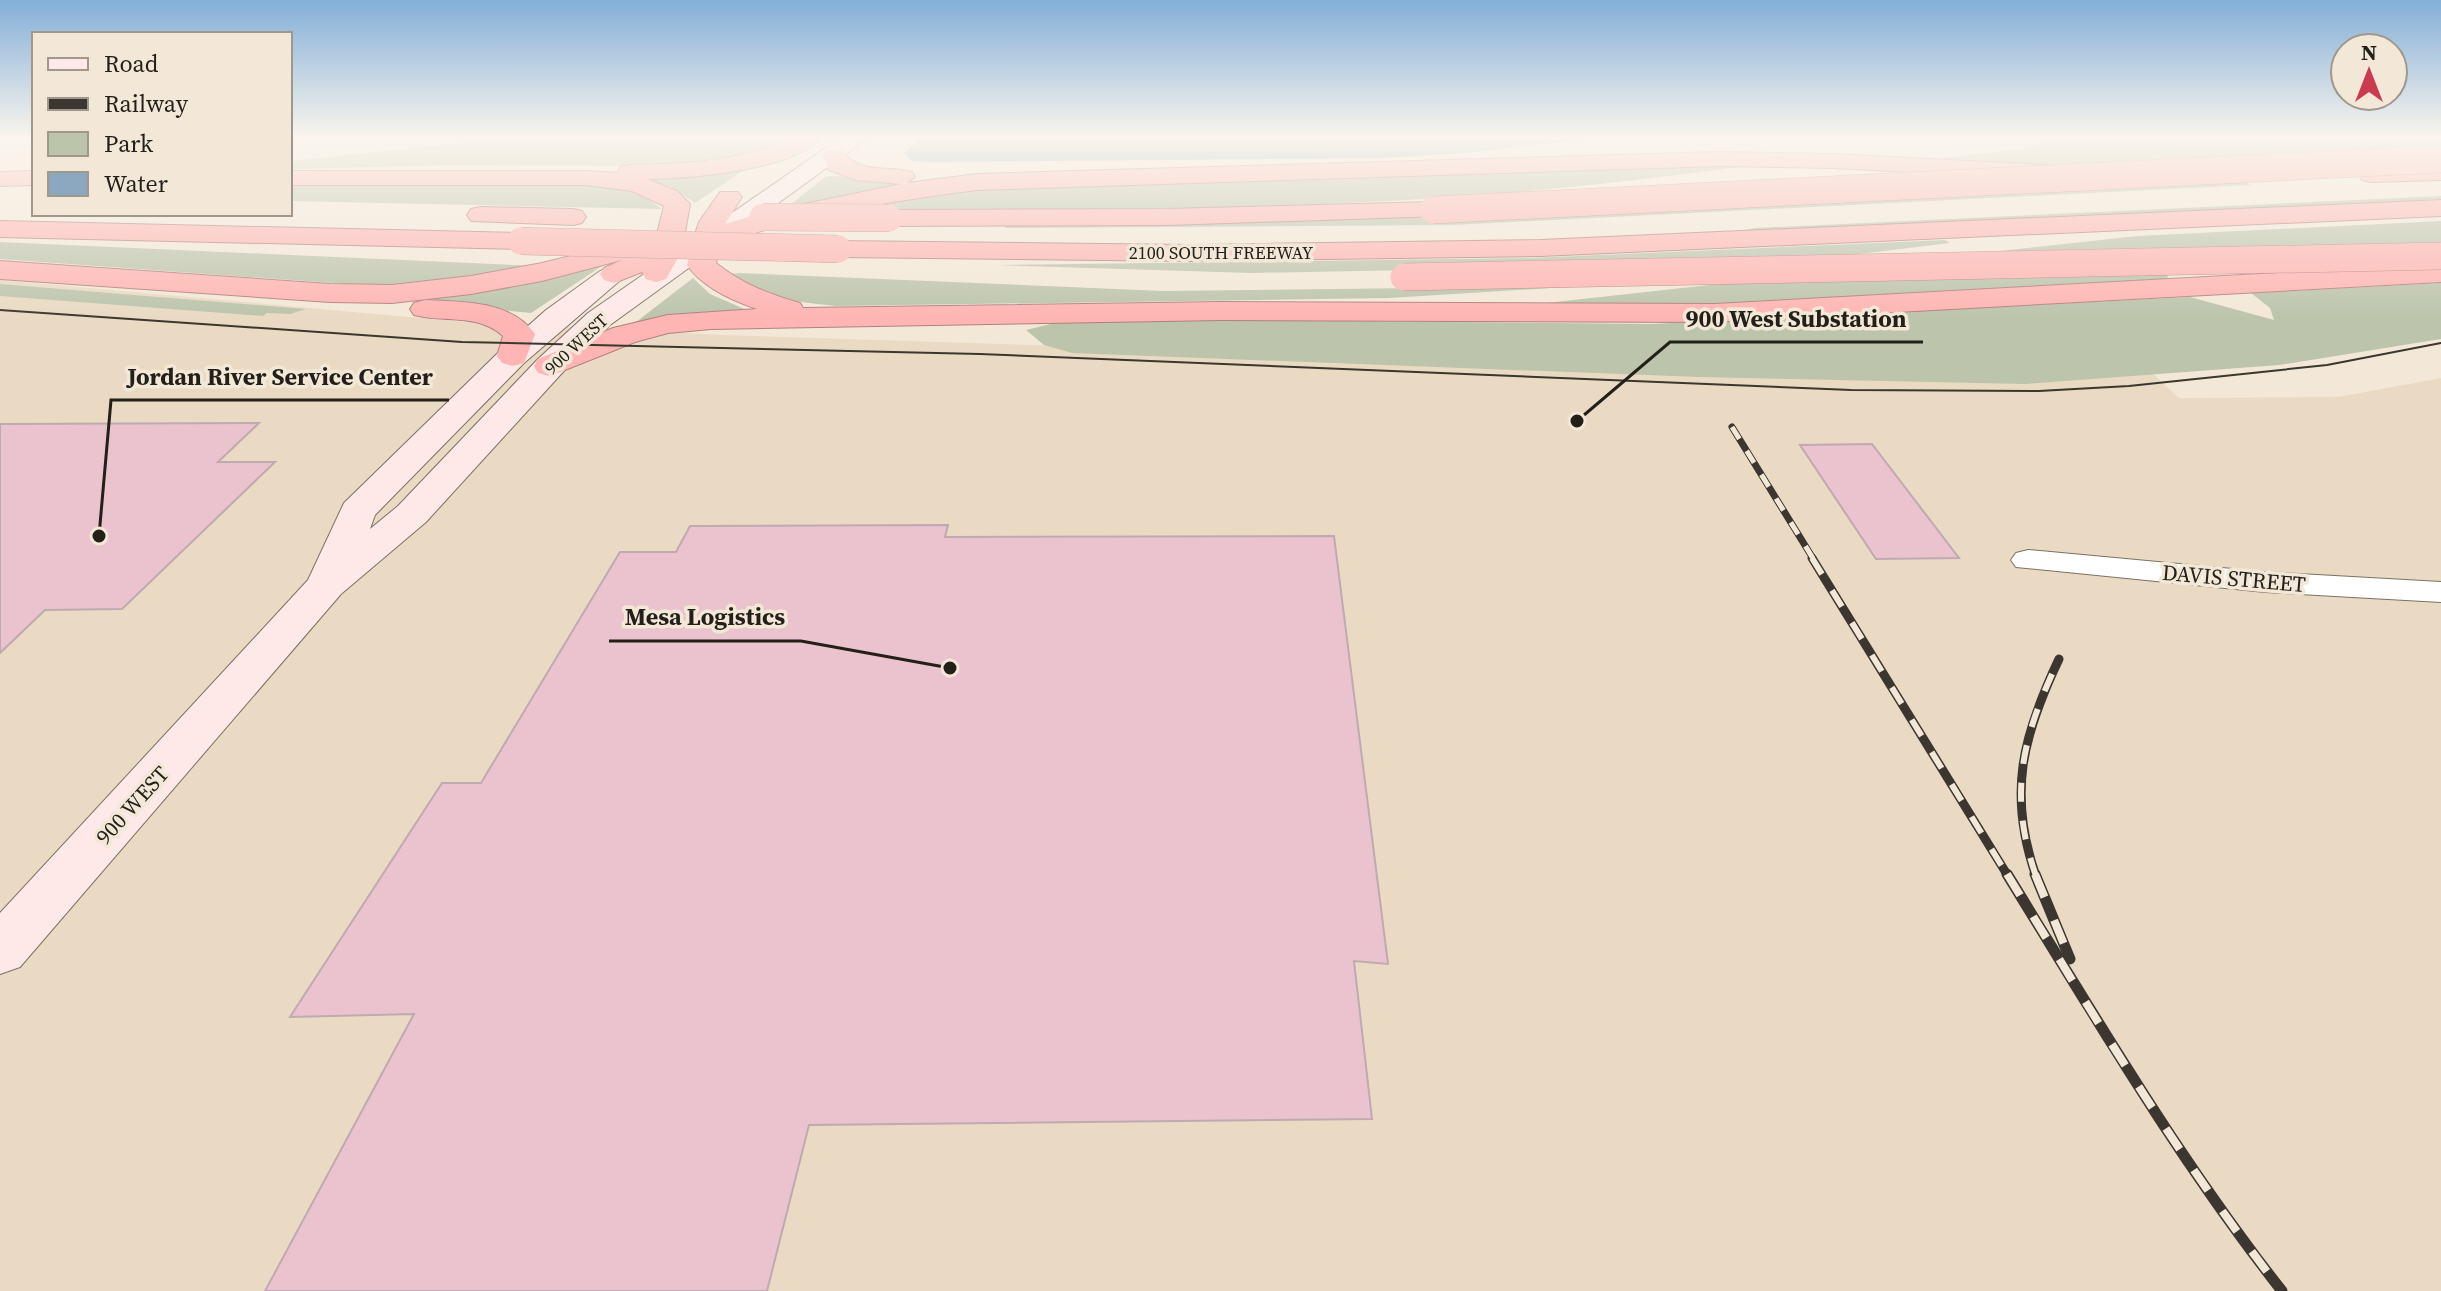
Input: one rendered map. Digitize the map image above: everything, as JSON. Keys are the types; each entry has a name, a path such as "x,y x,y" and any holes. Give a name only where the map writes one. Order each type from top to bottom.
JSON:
{"highway":[{"path":"660,247 677,204 671,198"},
{"path":"0,272 330,293 392,294 471,285 542,272 867,198"},
{"path":"1429,207 1514,198"},
{"path":"660,247 889,218 1167,217 1614,198"},
{"name":"2100 SOUTH FREEWAY","path":"292,216 563,221 863,234 1190,238 1645,227 2232,198"},
{"name":"2100 SOUTH FREEWAY","path":"508,246 1190,253 1509,249 2441,208"},
{"path":"0,210 32,210"},
{"path":"1221,311 1496,299 2116,232 2356,211"},
{"path":"563,221 605,217"},
{"path":"0,229 508,246 811,264 1197,278 1404,277 2441,256"},
{"path":"710,233 701,265 724,285 755,301 789,309 871,315"},
{"path":"0,272 477,313 508,321 519,334 513,356"},
{"path":"550,366 624,335 668,324 871,315 1221,311 1647,315 2441,273"}],"main road":[{"name":"900 WEST","path":"326,585 358,511 513,356 557,316 614,274 748,198"},
{"name":"900 WEST","path":"0,951 326,585 412,514 550,366 599,319 660,247 710,233 741,203"}],"street":[{"name":"DAVIS STREET","path":"2028,560 2265,582 2441,592"}],"shaded area":[{"path":"0,280 465,322 725,335 1709,367 2152,373 2179,398 2338,397 2441,378 2441,1291 0,1291"}],"green space":[{"path":"292,198 647,198 662,209 292,201"},
{"path":"799,198 839,198 784,210"},
{"path":"913,198 1431,198 1147,209 842,210"},
{"path":"1831,198 1986,198 1452,225 1005,228"},
{"path":"2393,198 2441,198 1729,233 1755,228"},
{"path":"2441,221 2441,249 1919,260 2137,236"},
{"path":"1945,240 1950,243 1784,263 1252,273 995,265 1530,258"},
{"path":"0,242 537,266 422,284 376,286 0,259"},
{"path":"602,266 531,313 414,302"},
{"path":"2168,272 2167,284 1736,307 1519,306 1745,281"},
{"path":"731,274 1163,291 1583,286 1389,298 836,306 794,301 769,294"},
{"path":"693,278 710,294 751,312 631,326"},
{"path":"2441,283 2441,339 2279,365 2025,384 1699,377 1072,353 1044,345 1026,330 1059,322 1243,320 1652,324 2190,297 2274,320 2270,308 2251,293"},
{"path":"0,284 306,309 263,316 0,296"}],"building":[{"path":"259,423 218,462 275,462 122,609 45,610 0,653 0,424"},
{"path":"1872,444 1959,558 1876,559 1800,445"},
{"path":"948,525 945,537 1334,536 1388,964 1354,961 1372,1119 809,1125 767,1291 265,1291 414,1014 290,1017 442,783 481,783 620,552 676,552 690,526"}],"tram line":[{"path":"0,310 462,342 980,354 1851,390 2039,391 2129,386 2327,365 2441,343"}],"railway":[{"path":"1732,427 1814,560"},
{"path":"1812,558 2008,876"},
{"path":"2036,876 2022,818 2023,765 2036,713 2059,659"},
{"path":"2007,874 2173,1139 2282,1291"},
{"path":"2035,874 2070,959"}],"place":[{"name":"900 West Substation","path":"1577,421"},
{"name":"Jordan River Service Center","path":"99,536"},
{"name":"Mesa Logistics","path":"950,668"}]}
